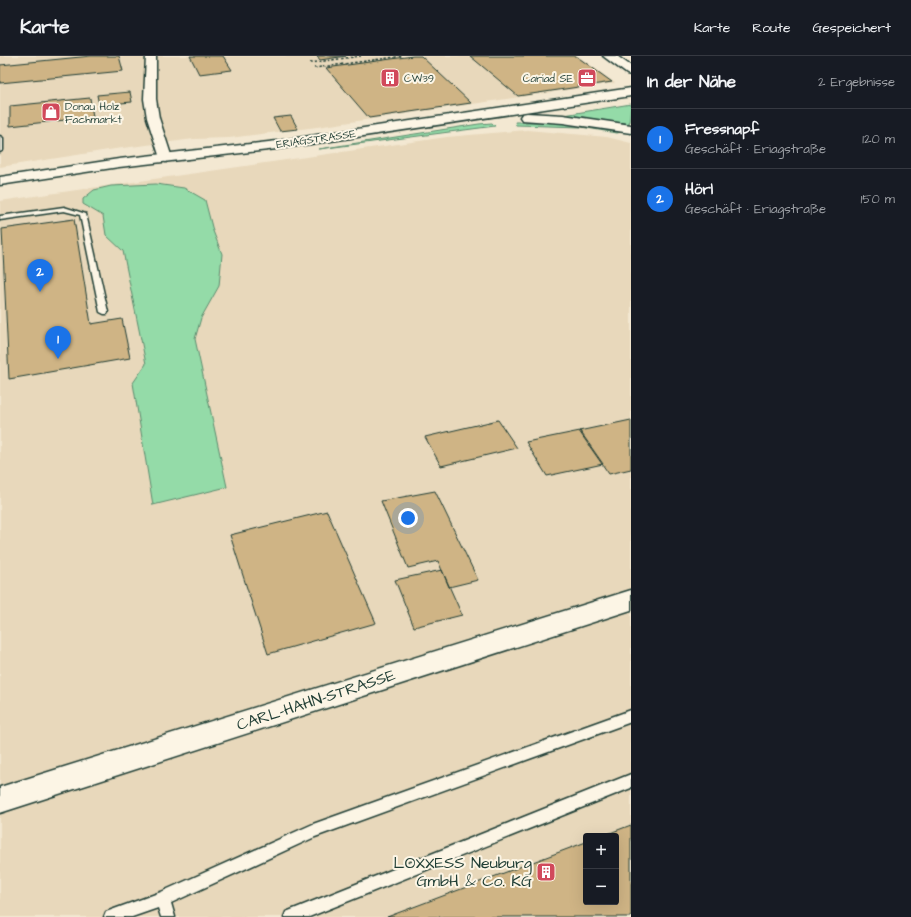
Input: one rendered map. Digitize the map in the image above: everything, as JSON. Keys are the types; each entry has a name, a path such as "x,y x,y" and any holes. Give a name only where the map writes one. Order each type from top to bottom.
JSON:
{"street":[{"path":"151,56 149,79 150,99 153,118 166,158"},
{"path":"609,56 631,71"},
{"name":"ERIAGSTRASSE","path":"0,181 166,158 277,145 631,92"},
{"path":"476,115 563,119 631,129"},
{"name":"CARL-HAHN-STRASSE","path":"0,800 631,600"}],"lane":[{"path":"0,138 0,150"},
{"path":"0,218 64,209 83,214 104,312"},
{"path":"111,917 163,899 313,831 631,716"},
{"path":"291,917 631,781"},
{"path":"163,899 168,917"}],"path":[{"path":"310,63 361,56"},
{"path":"314,68 403,56"}],"shaded area":[{"path":"0,56 578,56 615,83 317,127 229,138 194,139 115,149 0,167"},
{"path":"527,130 607,137 631,143 631,917 0,917 0,201 447,137"}],"green space":[{"path":"631,104 629,124 564,115"},
{"path":"515,122 556,122 625,131 617,133 581,127 516,125"},
{"path":"492,123 495,126 319,149 479,124"},
{"path":"156,184 184,188 205,200 213,231 222,254 219,286 201,318 195,339 227,487 153,505 133,383 146,364 123,251 106,235 103,216 83,204 83,199 94,190 111,186"}],"building":[{"path":"91,56 119,56 123,71 0,83 0,65"},
{"path":"190,56 223,56 232,70 199,74"},
{"path":"317,56 346,56 320,60"},
{"name":"CW39","path":"421,56 471,103 369,118 326,68"},
{"path":"470,56 576,56 612,82 518,96"},
{"path":"130,92 132,102 99,105 97,95"},
{"name":"Donau Holz Fachmarkt","path":"90,98 93,117 10,126 10,106"},
{"path":"291,116 298,129 280,131 273,118"},
{"path":"74,219 91,324 122,319 130,358 9,379 2,229"},
{"path":"498,420 517,448 441,466 425,437"},
{"path":"631,420 631,469 609,474 579,431"},
{"path":"580,431 603,464 547,476 526,442"},
{"path":"435,491 478,580 449,587 438,561 408,568 381,501"},
{"path":"327,511 376,623 268,654 230,535"},
{"path":"442,570 462,615 414,627 395,580"},
{"name":"LOXXESS Neuburg GmbH & Co. KG","path":"631,825 631,917 387,917 583,843 583,905 619,905 619,833 610,833"}],"place":[{"name":"CW39","path":"390,78"},
{"name":"Cariad SE","path":"587,78"},
{"name":"Donau Holz Fachmarkt","path":"51,112"},
{"name":"Hörl","path":"40,292"},
{"name":"Fressnapf","path":"58,359"},
{"name":"LOXXESS Neuburg GmbH & Co. KG","path":"546,872"}]}
